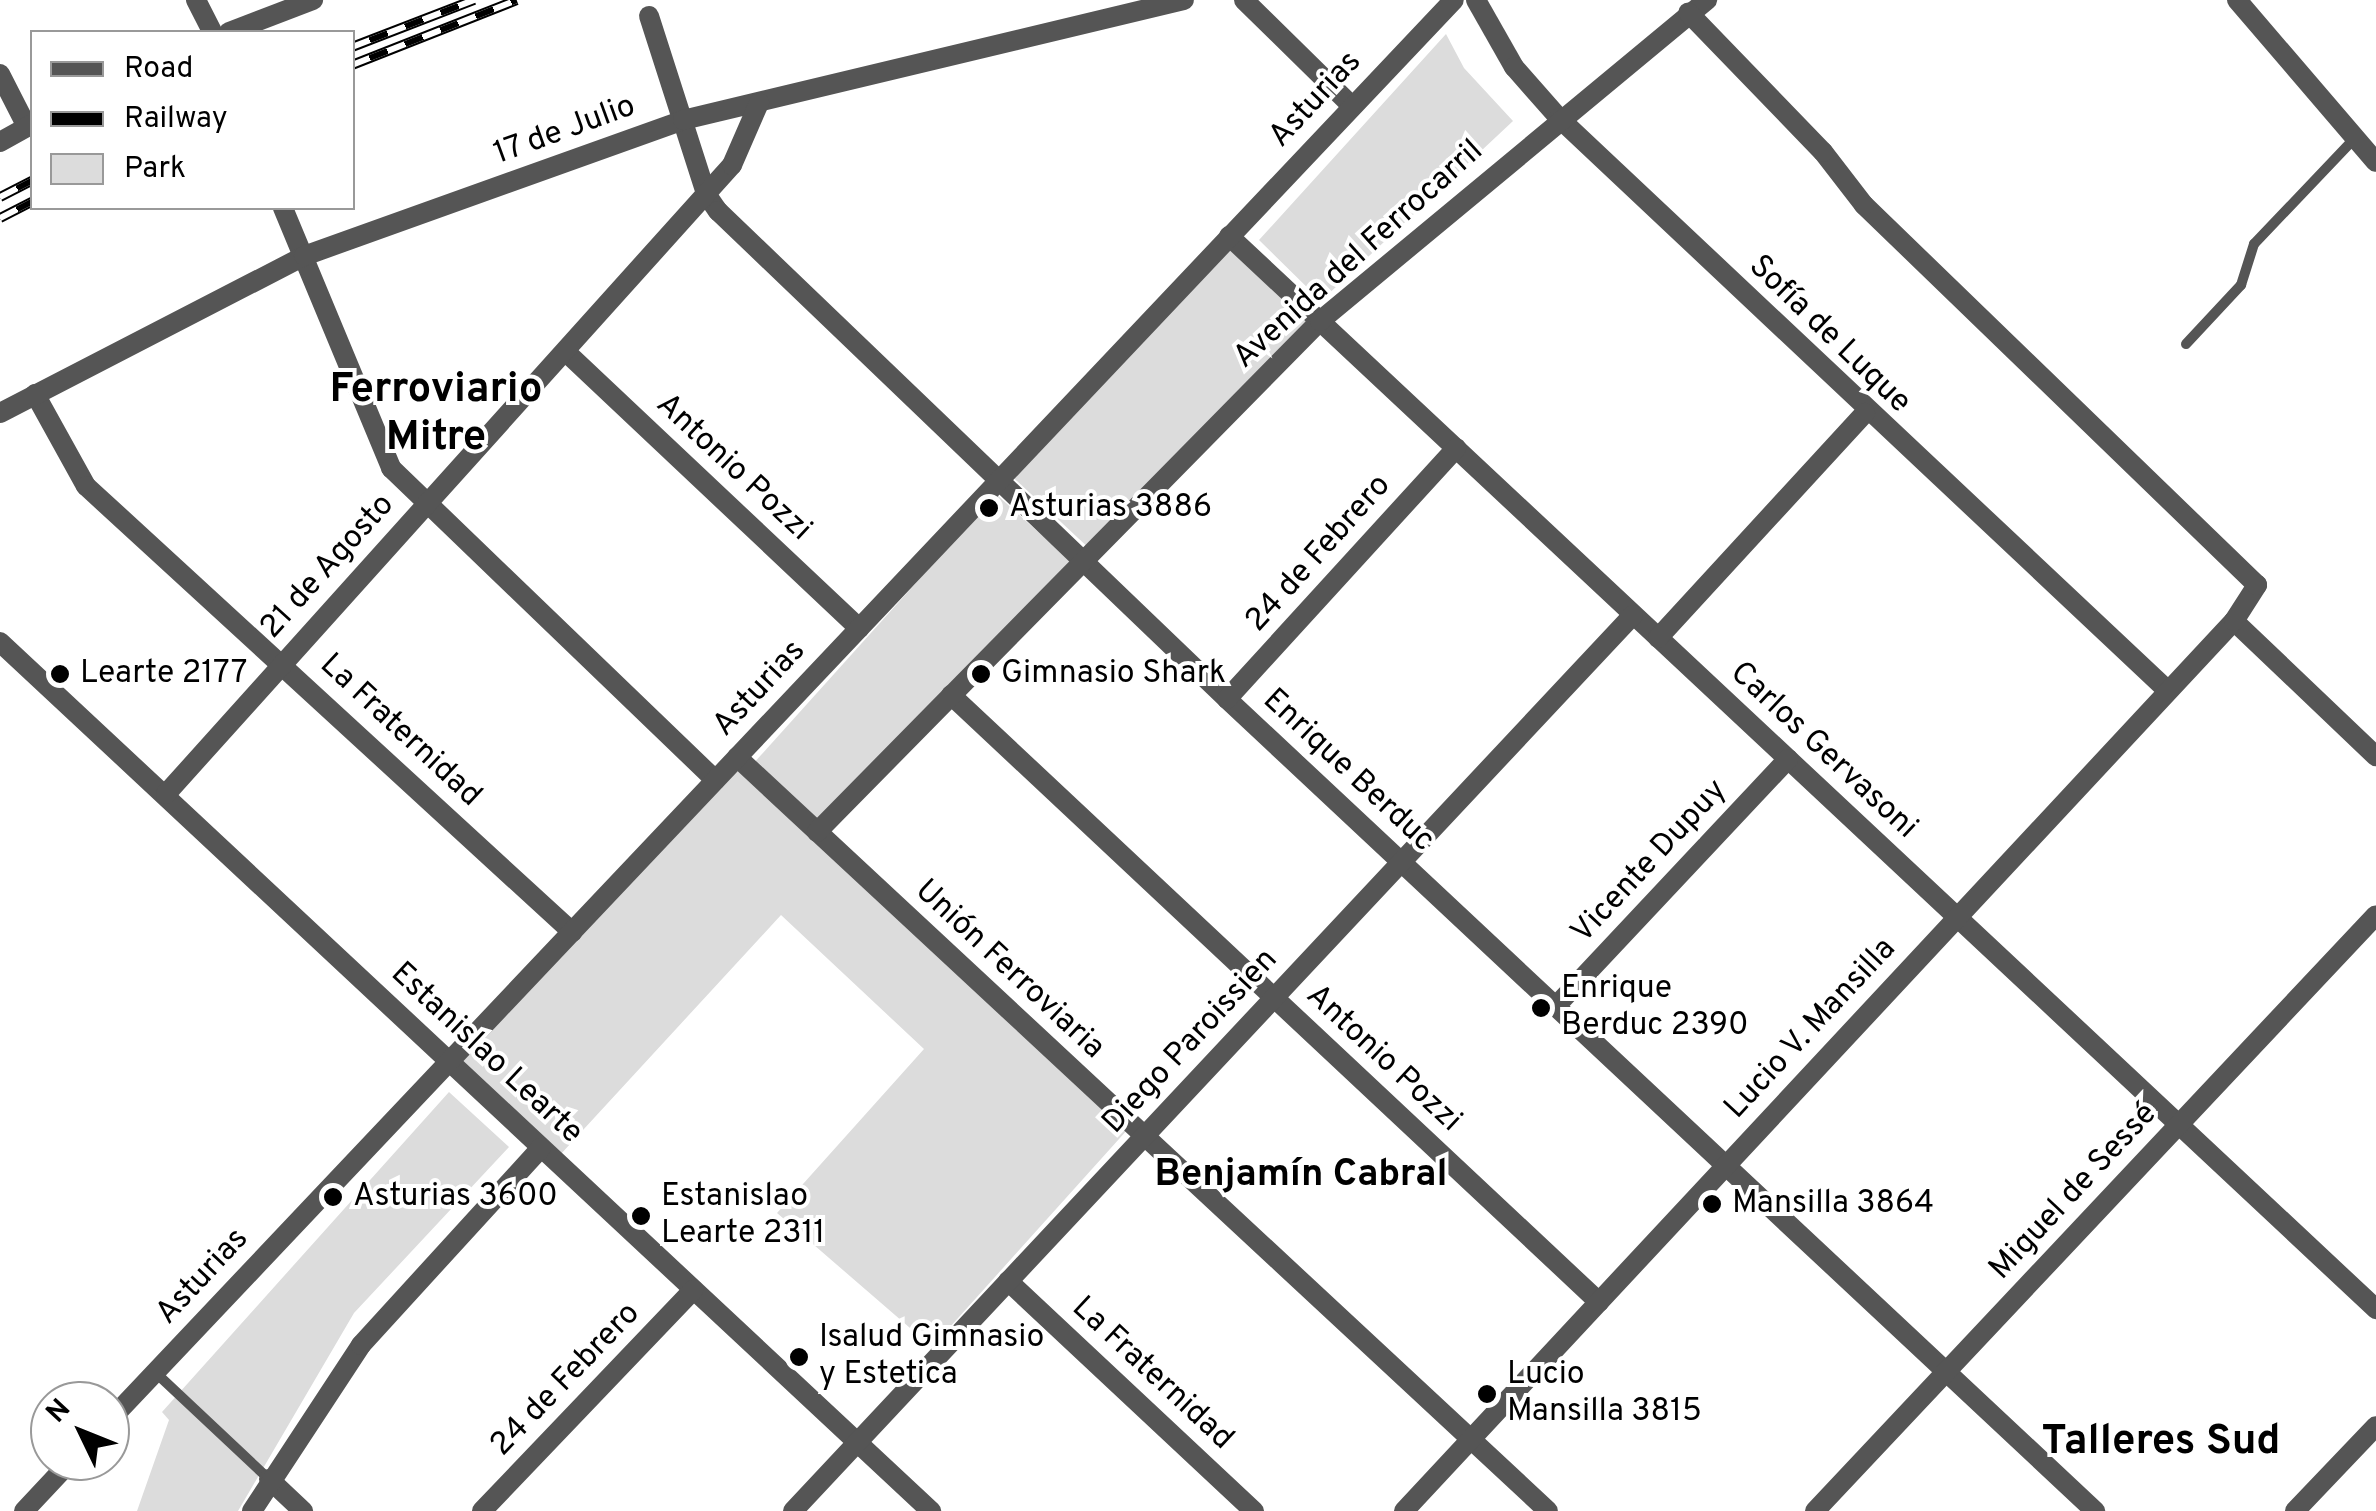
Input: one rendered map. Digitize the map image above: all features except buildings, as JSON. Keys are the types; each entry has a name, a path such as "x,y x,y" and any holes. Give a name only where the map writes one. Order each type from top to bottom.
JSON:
{"street":[{"path":"196,0 211,30"},
{"path":"234,30 313,0"},
{"name":"17 de Julio","path":"0,413 304,256 683,120 1184,0"},
{"path":"1244,0 1352,106"},
{"name":"Asturias","path":"130,1399 1454,0"},
{"name":"Sofía de Luque","path":"1476,0 1504,53 1559,118 1866,413 2167,690"},
{"name":"Avenida del Ferrocarril","path":"817,832 1320,321 1559,118 1707,0"},
{"path":"2237,0 2376,162"},
{"name":"Lucio V. Mansilla","path":"1404,1511 2234,621 2257,585 1864,205 1823,152 1688,12"},
{"name":"Enrique Berduc","path":"648,16 706,194 1227,699 2095,1511"},
{"path":"0,74 30,126 0,142"},
{"name":"21 de Agosto","path":"166,794 732,165 759,104"},
{"path":"285,210 391,468 715,780"},
{"name":"Carlos Gervasoni","path":"1229,236 2376,1309"},
{"name":"Antonio Pozzi","path":"566,352 859,628"},
{"name":"La Fraternidad","path":"35,394 86,486 572,932"},
{"path":"1658,638 1866,413"},
{"name":"24 de Febrero","path":"1227,699 1456,448"},
{"name":"Diego Paroissien","path":"794,1511 1634,615"},
{"path":"2234,621 2376,756"},
{"name":"Estanislao Learte","path":"0,642 931,1511"},
{"name":"Antonio Pozzi","path":"951,695 1599,1302"},
{"name":"Unión Ferroviaria","path":"737,757 1548,1511"},
{"name":"Vicente Dupuy","path":"1556,1006 1788,758"},
{"name":"Miguel de Sessé","path":"1815,1511 2376,915"},
{"path":"252,1511 361,1345 541,1148"},
{"name":"La Fraternidad","path":"1008,1281 1254,1511"},
{"name":"24 de Febrero","path":"482,1511 694,1290"},
{"path":"2295,1511 2376,1426"},
{"path":"270,1480 303,1511"},
{"path":"24,1511 52,1481"}],"lane":[{"path":"2186,344 2241,285 2254,244 2355,138"},
{"path":"155,1372 270,1480"}],"green space":[{"path":"1446,34 1464,68 1513,121 1321,301 1259,240"},
{"path":"1229,248 1309,323 1095,553 1014,478"},
{"path":"996,494 1073,564 830,833 753,764"},
{"path":"737,763 1128,1129 932,1347 777,1213 924,1049 781,915 560,1155 457,1060"},
{"path":"449,1092 509,1147 354,1313 238,1511 137,1511 169,1420 162,1412"}],"railway":[{"path":"355,46 474,0"},
{"path":"355,64 517,0"},
{"path":"0,197 30,182"},
{"path":"0,218 30,203"}],"place":[{"name":"Asturias 3886","path":"989,508"},
{"name":"Learte 2177","path":"60,674"},
{"name":"Gimnasio Shark","path":"981,674"},
{"name":"Enrique Berduc 2390","path":"1541,1008"},
{"name":"Asturias 3600","path":"333,1197"},
{"name":"Mansilla 3864","path":"1712,1204"},
{"name":"Estanislao Learte 2311","path":"641,1216"},
{"name":"Isalud Gimnasio y Estetica","path":"799,1357"},
{"name":"Lucio Mansilla 3815","path":"1487,1394"}],"district":[{"name":"Ferroviario Mitre","path":"436,415"},
{"name":"Benjamín Cabral","path":"1301,1176"},
{"name":"Talleres Sud","path":"2161,1443"}]}
